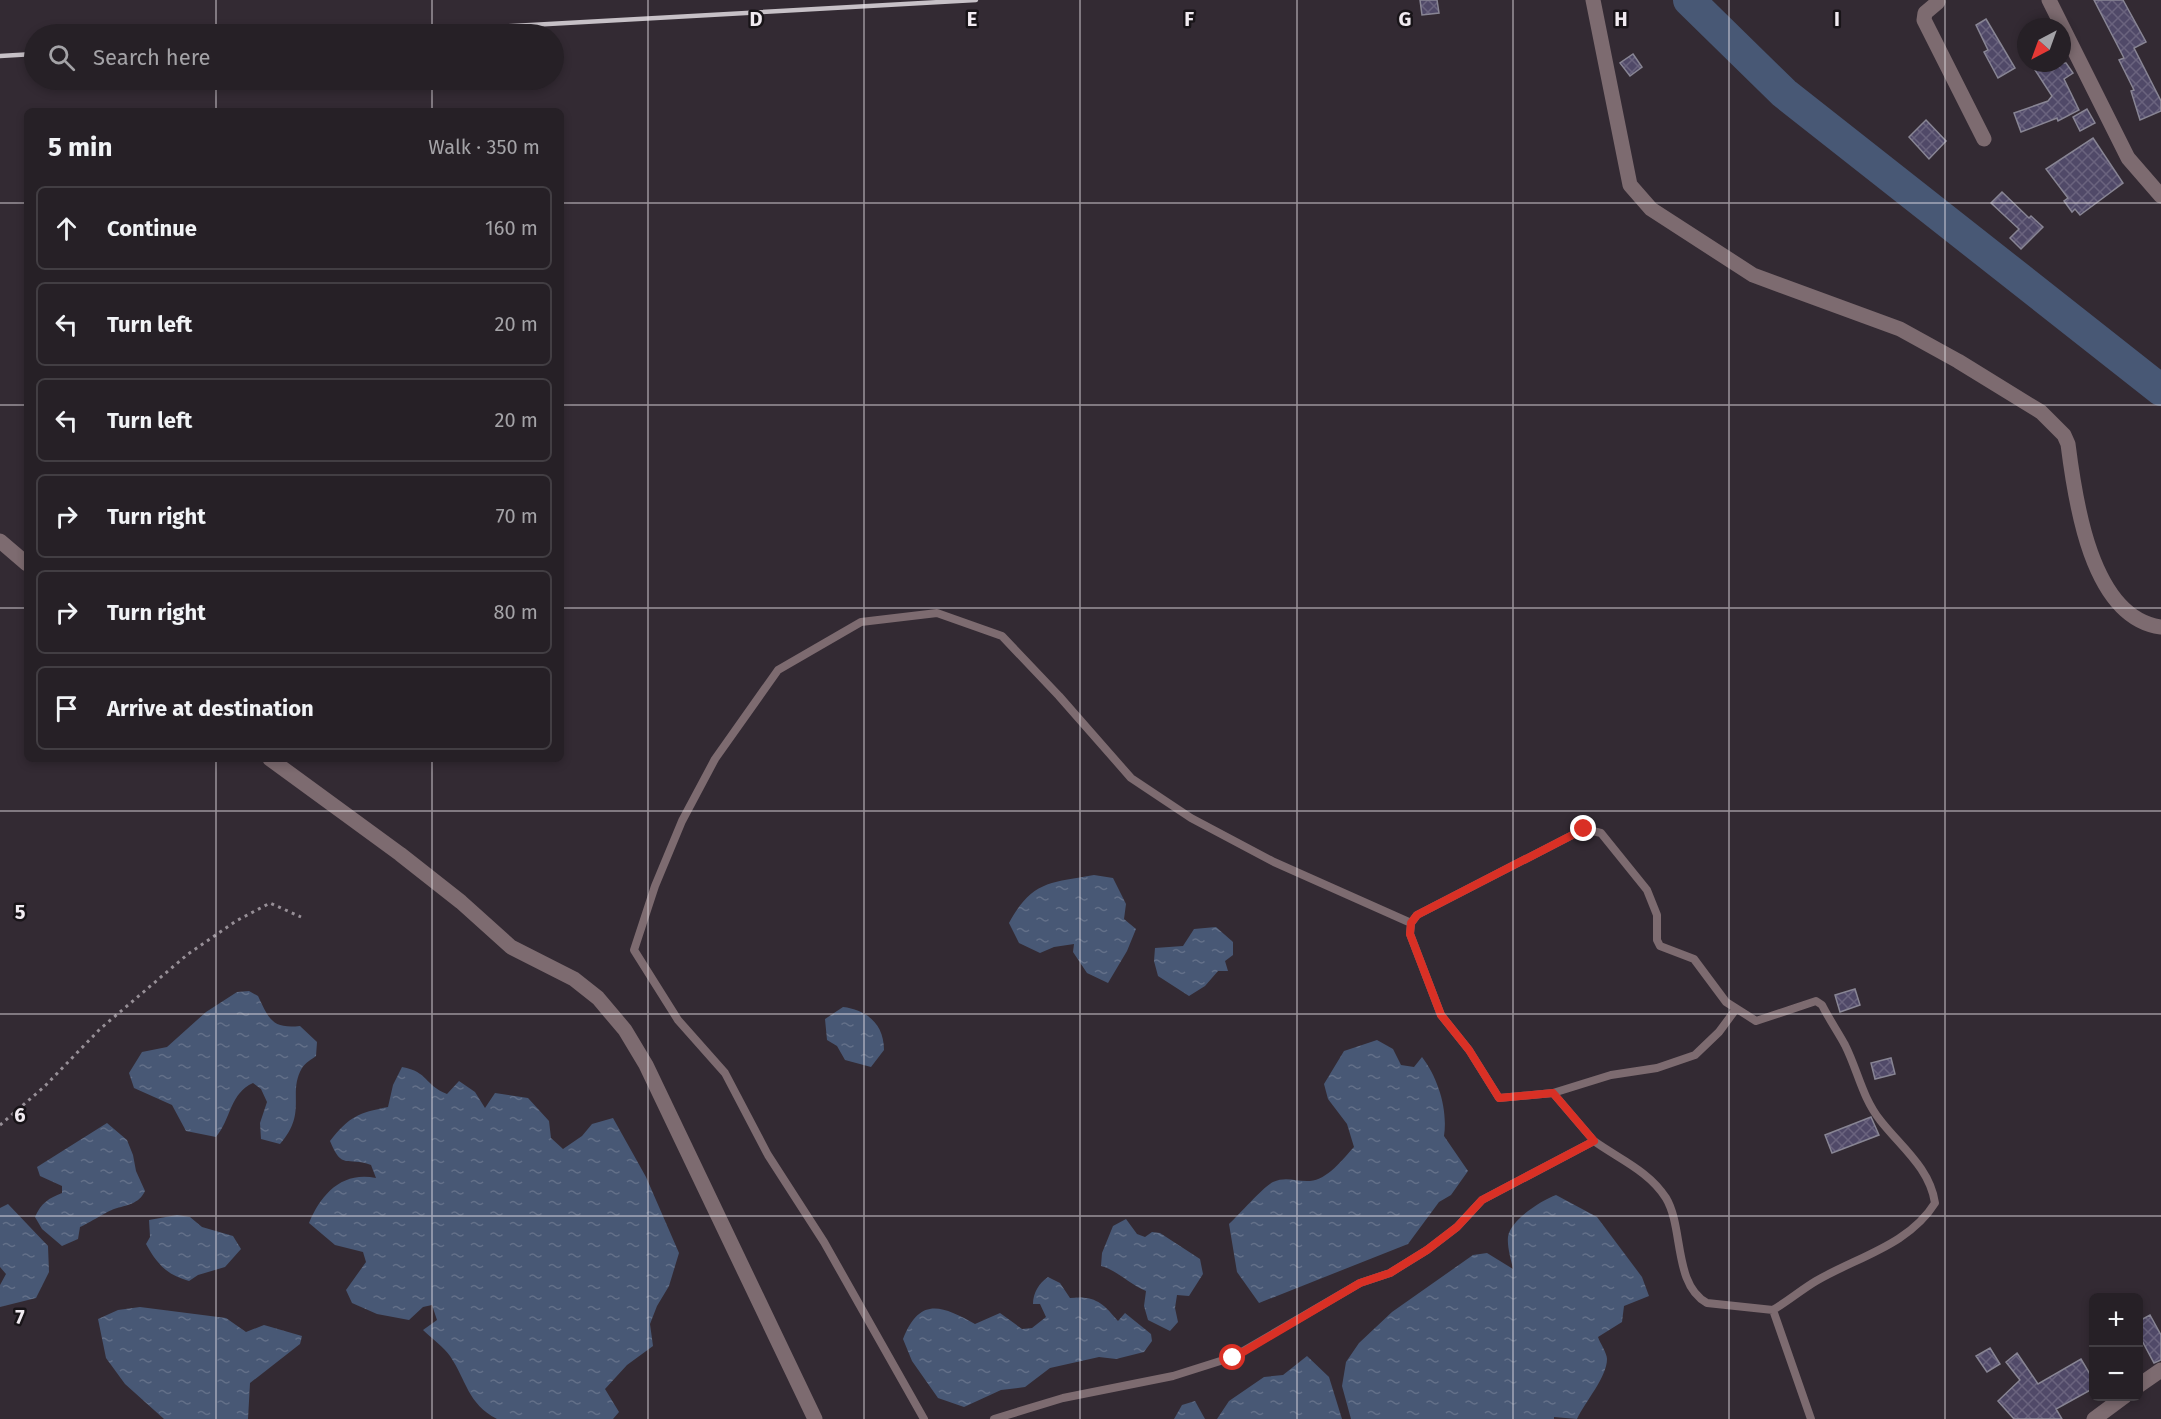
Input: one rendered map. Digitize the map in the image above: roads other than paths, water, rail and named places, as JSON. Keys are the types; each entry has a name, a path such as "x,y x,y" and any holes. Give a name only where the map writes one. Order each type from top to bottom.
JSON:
{"street":[{"path":"1593,0 1630,186 1651,209 1752,275 1900,329 2041,412 2064,435 2068,444 2079,515 2093,560 2121,608 2133,619 2161,627"},
{"path":"1941,0 1925,13 1924,20 1984,139"},
{"path":"2049,0 2128,158 2139,174 2160,194"},
{"path":"0,541 24,561"},
{"path":"274,762 461,902 511,947 574,979 598,998 626,1030 646,1065 815,1419"},
{"path":"2143,1383 2161,1370"},
{"path":"2094,1419 2118,1401"}],"lane":[{"path":"924,1419 824,1242 768,1155 725,1072 678,1020 634,950 655,886 682,821 715,759 778,670 861,622 937,613 1002,636 1131,778 1191,818 1274,862 1411,923"},
{"path":"1553,1093 1594,1141 1634,1166 1654,1182 1667,1200 1688,1276 1693,1291 1699,1298 1707,1303 1773,1310 1816,1281 1907,1233 1925,1220 1935,1203 1934,1192 1917,1161 1880,1120 1864,1098 1846,1046 1822,1005 1816,1001 1756,1021 1726,1002 1694,959 1660,946 1657,940 1657,915 1647,891 1601,832 1593,829 1584,829 1417,915 1411,923 1410,934 1441,1015 1469,1050 1493,1092 1499,1098 1553,1093 1611,1075 1657,1068 1695,1055 1719,1032 1736,1009"},
{"path":"994,1419 1063,1398 1173,1376 1233,1358 1352,1287 1390,1273 1450,1233 1482,1200 1594,1141"},
{"path":"1773,1310 1811,1419"}],"water":[{"path":"1094,875 1113,878 1126,904 1124,919 1136,929 1127,951 1108,983 1087,973 1073,952 1074,944 1054,947 1040,953 1019,943 1009,923 1017,909 1034,891 1053,883"},
{"path":"1216,927 1233,942 1233,955 1225,961 1228,971 1218,971 1205,986 1189,996 1158,976 1154,961 1155,948 1183,946 1194,929"},
{"path":"249,991 258,996 265,1011 277,1024 300,1026 317,1042 316,1056 303,1066 298,1077 293,1122 280,1144 261,1139 260,1123 267,1102 261,1089 253,1083 245,1087 235,1100 216,1137 186,1131 172,1105 134,1088 129,1073 142,1052 167,1047 206,1012 237,992"},
{"path":"843,1007 867,1015 881,1033 884,1050 871,1067 845,1060 837,1046 827,1040 825,1019"},
{"path":"1377,1040 1393,1049 1401,1065 1414,1067 1422,1057 1428,1065 1443,1105 1444,1136 1468,1171 1451,1195 1439,1202 1408,1244 1259,1303 1237,1272 1229,1224 1273,1182 1283,1179 1316,1180 1334,1168 1354,1147 1347,1124 1328,1099 1324,1084 1344,1051"},
{"path":"402,1067 422,1075 434,1087 447,1094 459,1081 475,1092 485,1108 495,1093 528,1098 549,1121 551,1138 563,1149 582,1136 592,1124 613,1118 646,1177 679,1253 669,1286 650,1324 653,1346 627,1365 605,1389 619,1412 613,1419 497,1419 473,1399 450,1356 423,1330 437,1320 432,1305 423,1307 409,1320 377,1314 352,1303 346,1290 366,1262 363,1252 335,1245 309,1223 320,1203 334,1187 353,1178 376,1178 371,1165 342,1159 330,1141 343,1126 355,1117 388,1107 393,1085"},
{"path":"107,1123 127,1140 136,1171 145,1191 136,1201 111,1210 80,1227 78,1239 62,1246 42,1229 35,1217 46,1202 62,1193 62,1186 40,1176 37,1167"},
{"path":"1556,1195 1597,1217 1642,1277 1649,1296 1624,1306 1622,1322 1598,1337 1607,1357 1606,1366 1600,1381 1577,1419 1554,1417 1554,1419 1351,1419 1342,1386 1346,1362 1359,1343 1392,1312 1473,1255 1487,1253 1513,1269 1508,1237 1514,1224 1543,1201"},
{"path":"8,1204 48,1246 49,1272 36,1298 0,1307 0,1285 6,1274 0,1267 0,1208"},
{"path":"177,1215 190,1217 202,1227 233,1236 241,1249 225,1267 198,1275 189,1281 175,1276 159,1263 146,1244 150,1237 149,1220"},
{"path":"1126,1219 1137,1234 1145,1237 1152,1232 1160,1233 1200,1259 1203,1274 1189,1296 1177,1295 1175,1308 1178,1322 1170,1331 1148,1320 1144,1306 1146,1291 1101,1266 1102,1253 1113,1226"},
{"path":"1048,1277 1060,1283 1070,1298 1092,1299 1108,1309 1118,1321 1125,1313 1151,1334 1152,1341 1144,1352 1116,1359 1099,1357 1050,1368 1025,1387 1001,1390 964,1407 938,1398 912,1361 903,1339 917,1316 925,1311 942,1309 975,1324 1000,1313 1022,1329 1032,1328 1046,1317 1040,1304 1033,1304 1037,1289"},
{"path":"140,1307 226,1318 246,1332 264,1325 302,1336 300,1344 250,1383 248,1419 164,1419 125,1384 106,1358 98,1319 118,1310"},
{"path":"1307,1356 1329,1377 1342,1419 1217,1419 1229,1401 1264,1377 1283,1375"},
{"path":"1195,1401 1205,1419 1174,1419 1182,1405"}],"waterway":[{"path":"1689,0 1784,93 2161,390"}],"railway":[{"path":"548,24 976,0"},
{"path":"0,56 24,55"}]}
